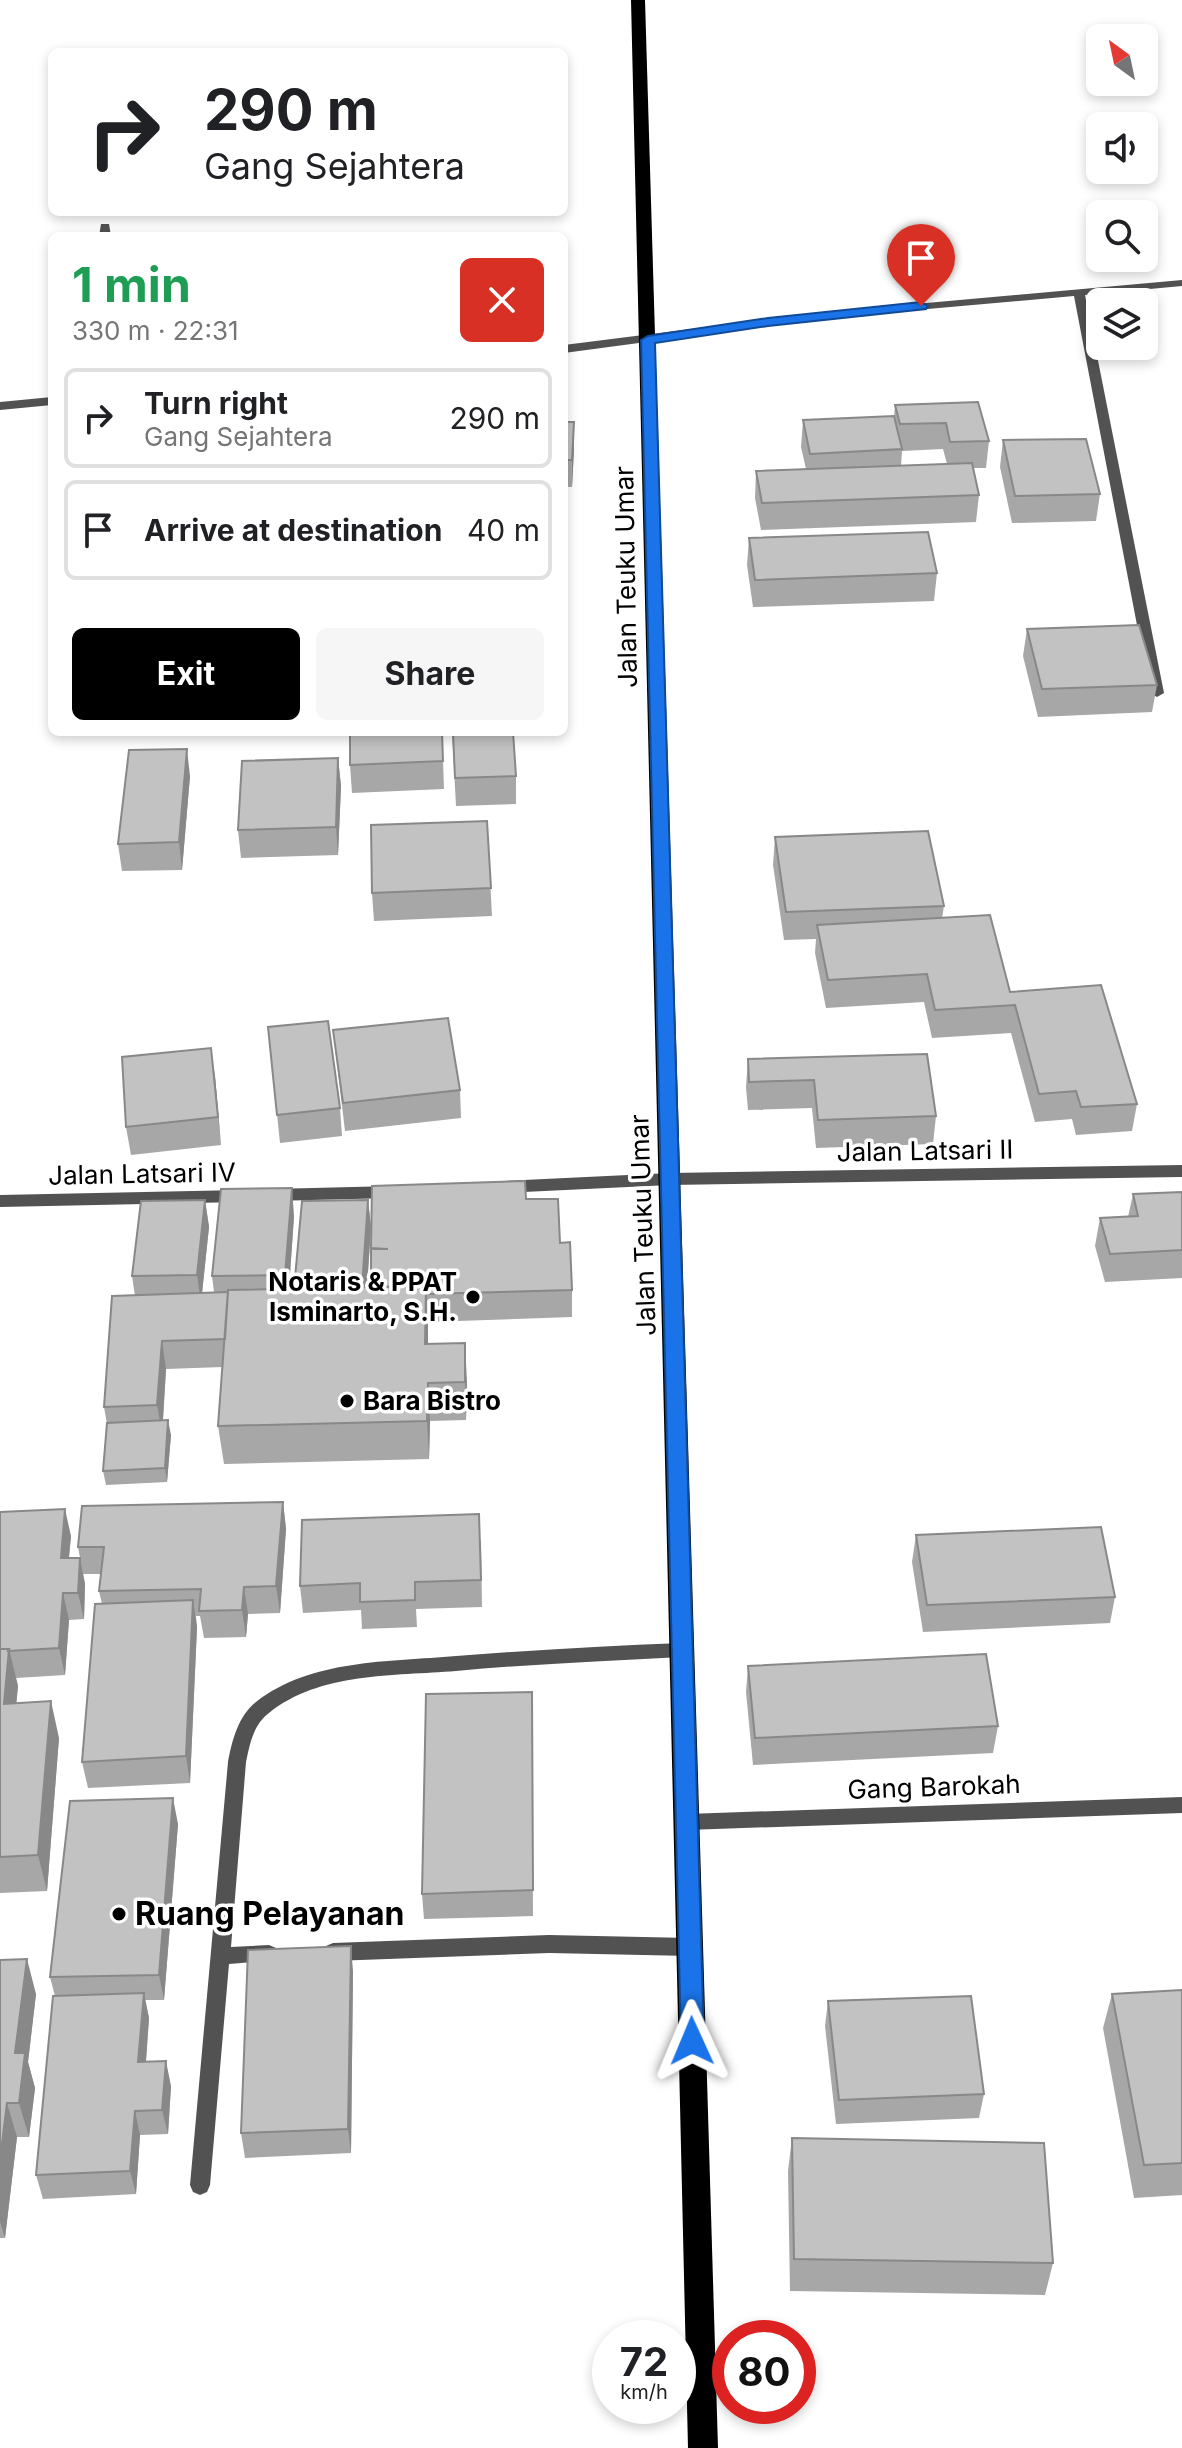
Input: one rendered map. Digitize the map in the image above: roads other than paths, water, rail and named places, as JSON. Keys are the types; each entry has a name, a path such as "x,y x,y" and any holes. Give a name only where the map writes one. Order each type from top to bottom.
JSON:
{"highway":[{"name":"Jalan Teuku Umar","path":"638,0 703,2448"}],"street":[{"path":"568,349 812,317 1182,283"},
{"path":"1079,292 1157,693"},
{"path":"0,406 48,401"},
{"name":"Jalan Latsari II","path":"670,1179 1182,1171"},
{"path":"488,1188 670,1179"},
{"name":"Jalan Latsari IV","path":"0,1201 412,1192"},
{"path":"200,2185 219,1956 242,1738 250,1721 262,1708 304,1686 345,1675 543,1655 682,1650"},
{"name":"Gang Barokah","path":"687,1822 1182,1805"},
{"path":"313,1953 549,1944 690,1947"},
{"path":"219,1956 282,1954"}],"place":[{"name":"Notaris & PPAT Isminarto, S.H.","path":"473,1297"},
{"name":"Bara Bistro","path":"347,1401"},
{"name":"Ruang Pelayanan","path":"119,1914"}]}
